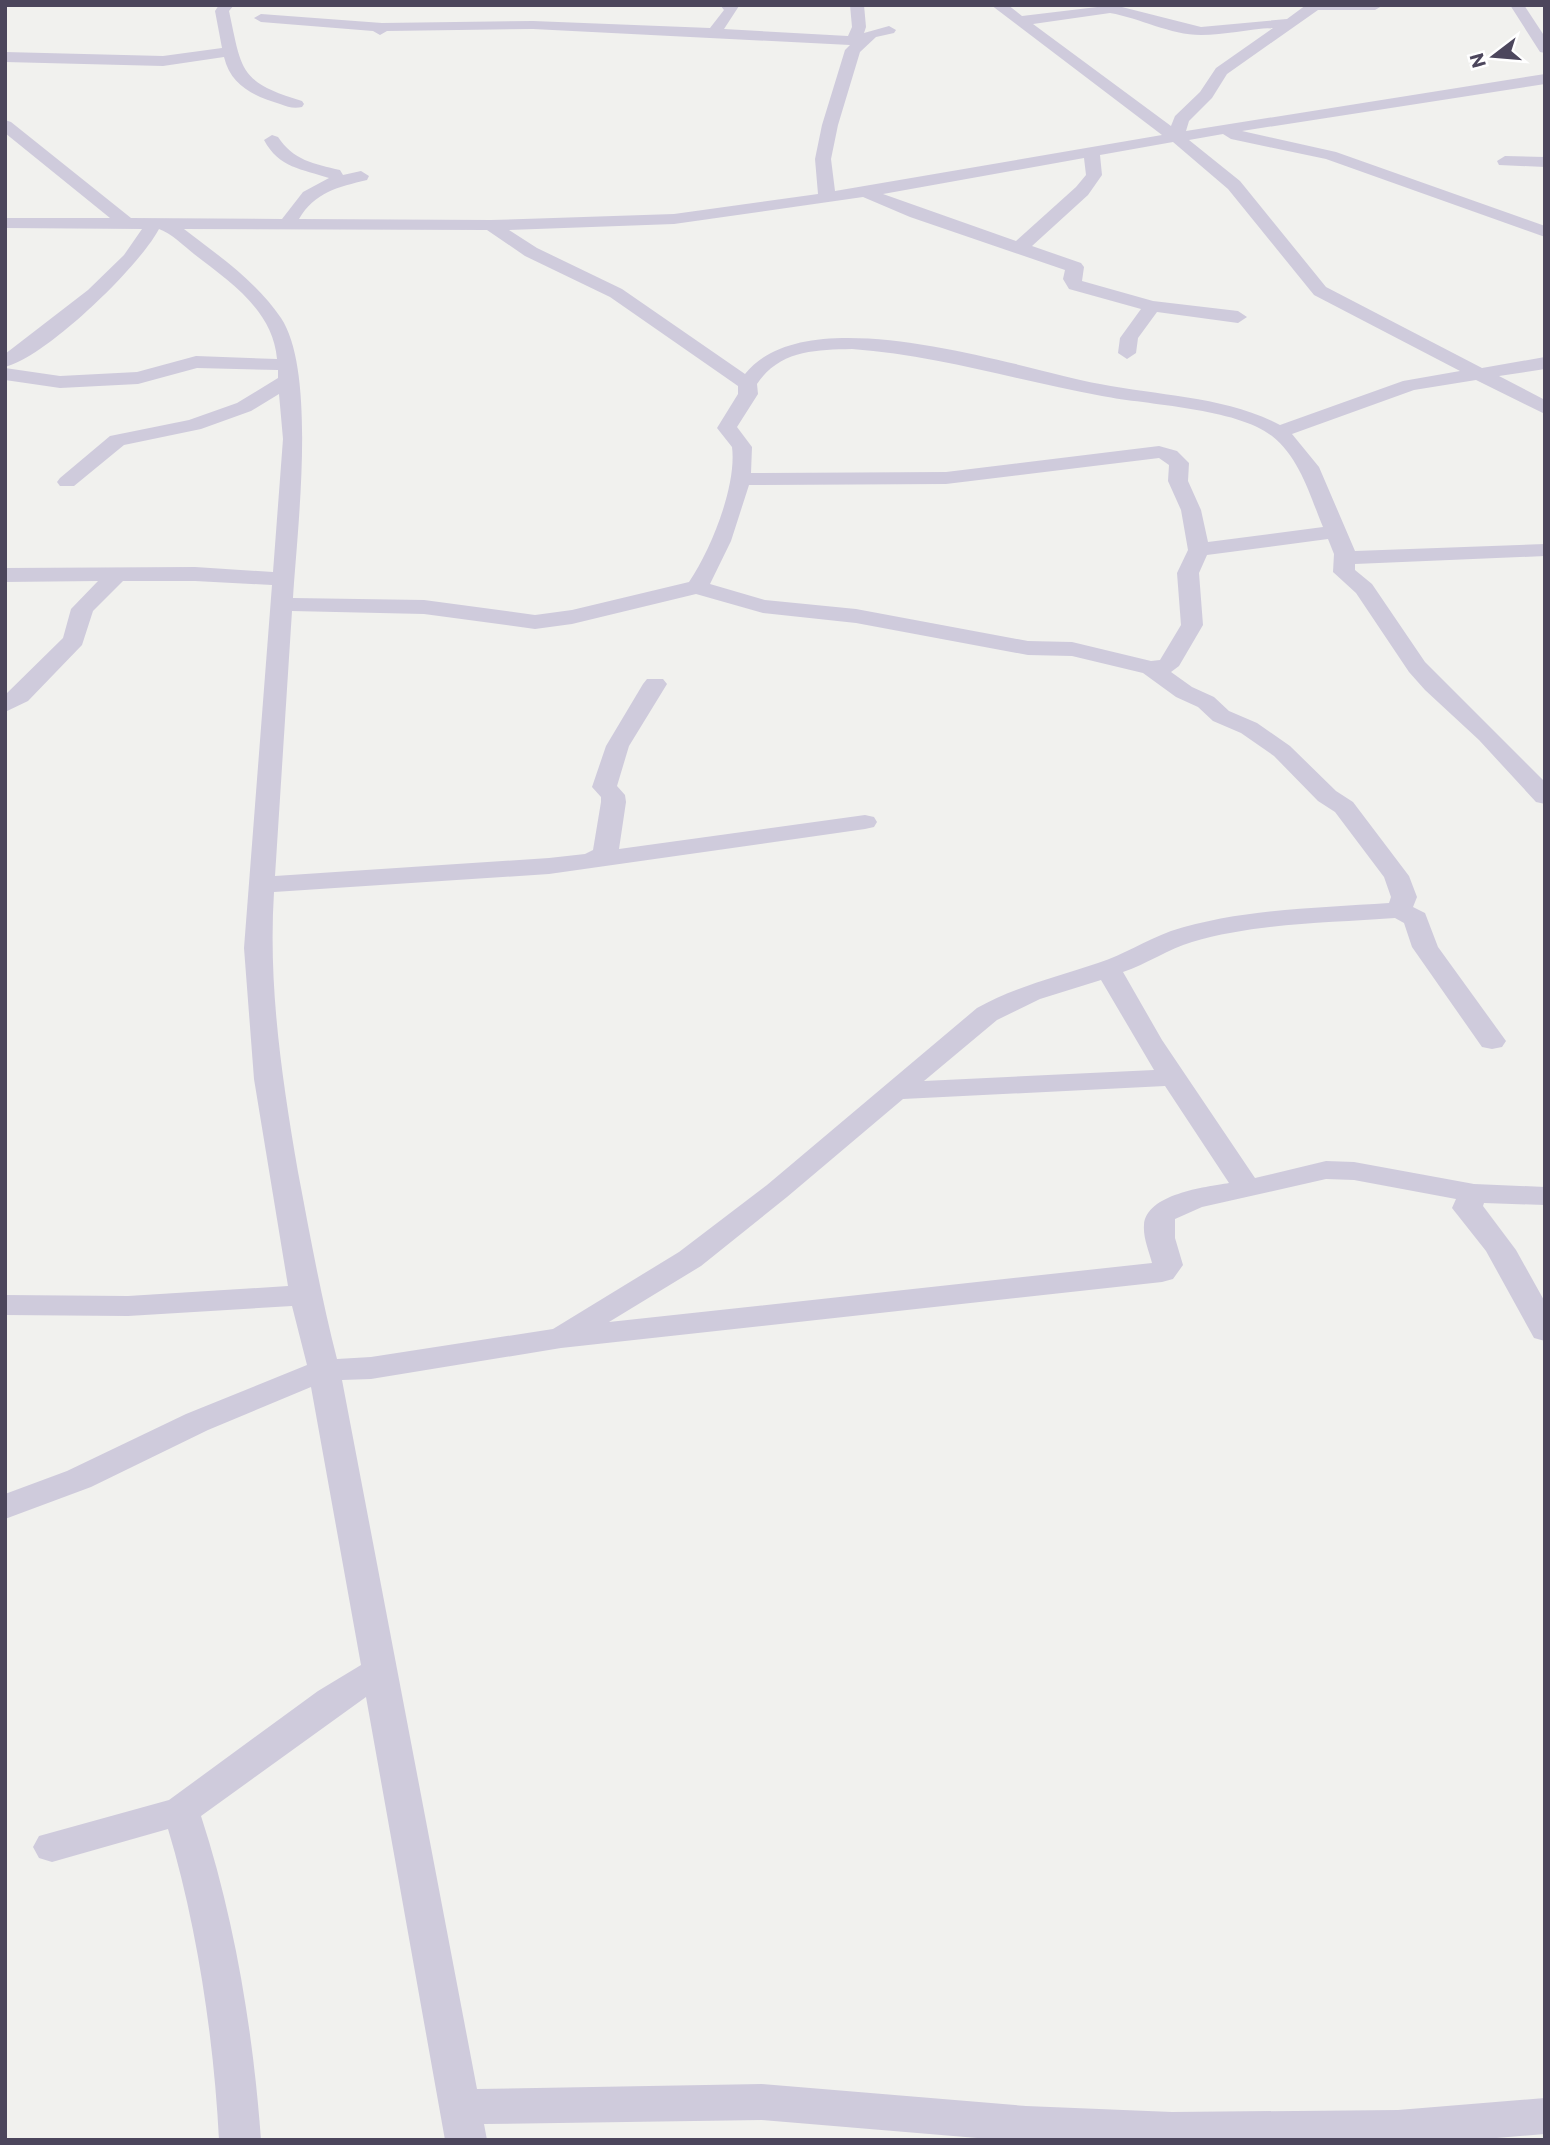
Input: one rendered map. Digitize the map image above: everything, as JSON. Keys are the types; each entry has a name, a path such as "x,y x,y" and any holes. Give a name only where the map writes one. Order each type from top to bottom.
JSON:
{"street":[{"path":"227,5 222,11 236,40 236,72 250,88 261,94 296,104"},
{"path":"714,33 731,10 732,6 727,5"},
{"path":"857,5 859,27 855,35 865,41"},
{"path":"999,5 1176,137 1234,185 1320,291 1545,408"},
{"path":"1517,5 1545,48"},
{"path":"1176,137 1181,119 1206,95 1221,71 1289,23 1316,6 1376,6"},
{"path":"1019,20 1107,7 1179,28 1201,31 1248,24 1289,23"},
{"path":"5,57 163,61 236,40 264,13 381,29 516,25 865,41"},
{"path":"827,198 823,159 830,125 853,50 870,34 889,30"},
{"path":"5,223 124,221 491,225 674,219 865,192 1176,137 1545,79"},
{"path":"1519,83 1545,96"},
{"path":"5,125 124,221"},
{"path":"1214,131 1330,155 1545,232"},
{"path":"272,140 275,148 288,161 334,174 339,180"},
{"path":"1021,246 1082,191 1094,175 1091,152"},
{"path":"1505,162 1545,162"},
{"path":"288,223 299,204 324,184 361,176"},
{"path":"865,192 906,211 1021,246 1075,267 1072,279 1075,285 1152,306 1238,317"},
{"path":"5,360 20,354 120,270 159,222"},
{"path":"159,222 251,290 274,321 285,344 293,439 257,948 268,1079 305,1295 324,1370 463,2123 762,2102 1172,2135 1398,2127 1545,2116"},
{"path":"491,225 531,252 616,293 747,384"},
{"path":"1127,353 1129,338 1152,306"},
{"path":"697,587 716,556 739,480 743,452 741,442 727,428 748,394 747,384 769,357 795,348 815,344 860,345 941,355 1100,390 1253,419 1279,432 1309,467 1345,554 1344,572 1364,589 1417,667 1487,734 1545,797"},
{"path":"5,374 60,382 138,378 196,362 287,373"},
{"path":"1279,432 1410,385 1545,363"},
{"path":"67,482 117,440 194,425 244,407 287,373"},
{"path":"5,575 195,574 282,592 535,622 572,617 697,587 763,606 856,616 984,638 1028,649 1072,649 1152,668 1168,666 1192,625 1188,573 1199,550 1191,510 1178,481 1179,463 1170,454 1159,452 946,478 739,480"},
{"path":"1199,550 1336,532"},
{"path":"1345,558 1545,550"},
{"path":"5,705 20,696 74,640 82,609 118,574"},
{"path":"1152,668 1184,692 1206,702 1221,716 1249,728 1282,751 1327,796 1344,807 1396,876 1404,897 1399,910"},
{"path":"592,861 606,854 604,839 615,806 613,795 604,787 611,775 612,758 655,684"},
{"path":"262,885 592,861 865,822"},
{"path":"561,1338 690,1259 898,1091 987,1014 1012,999 1108,969 1165,942 1190,934 1249,925 1399,910 1416,919 1425,947 1492,1041"},
{"path":"1108,969 1148,1040 1248,1189"},
{"path":"898,1091 1174,1077"},
{"path":"5,1507 79,1479 197,1422 324,1370 371,1368 561,1338 1162,1272 1168,1265 1158,1220 1163,1211 1180,1203 1326,1170 1354,1171 1474,1193 1545,1196"},
{"path":"1474,1193 1467,1208 1481,1220 1522,1284 1545,1331"},
{"path":"5,1305 128,1306 305,1295"},
{"path":"51,1847 181,1811 331,1701 378,1672"},
{"path":"181,1811 203,1881 236,2075 240,2140"}]}
